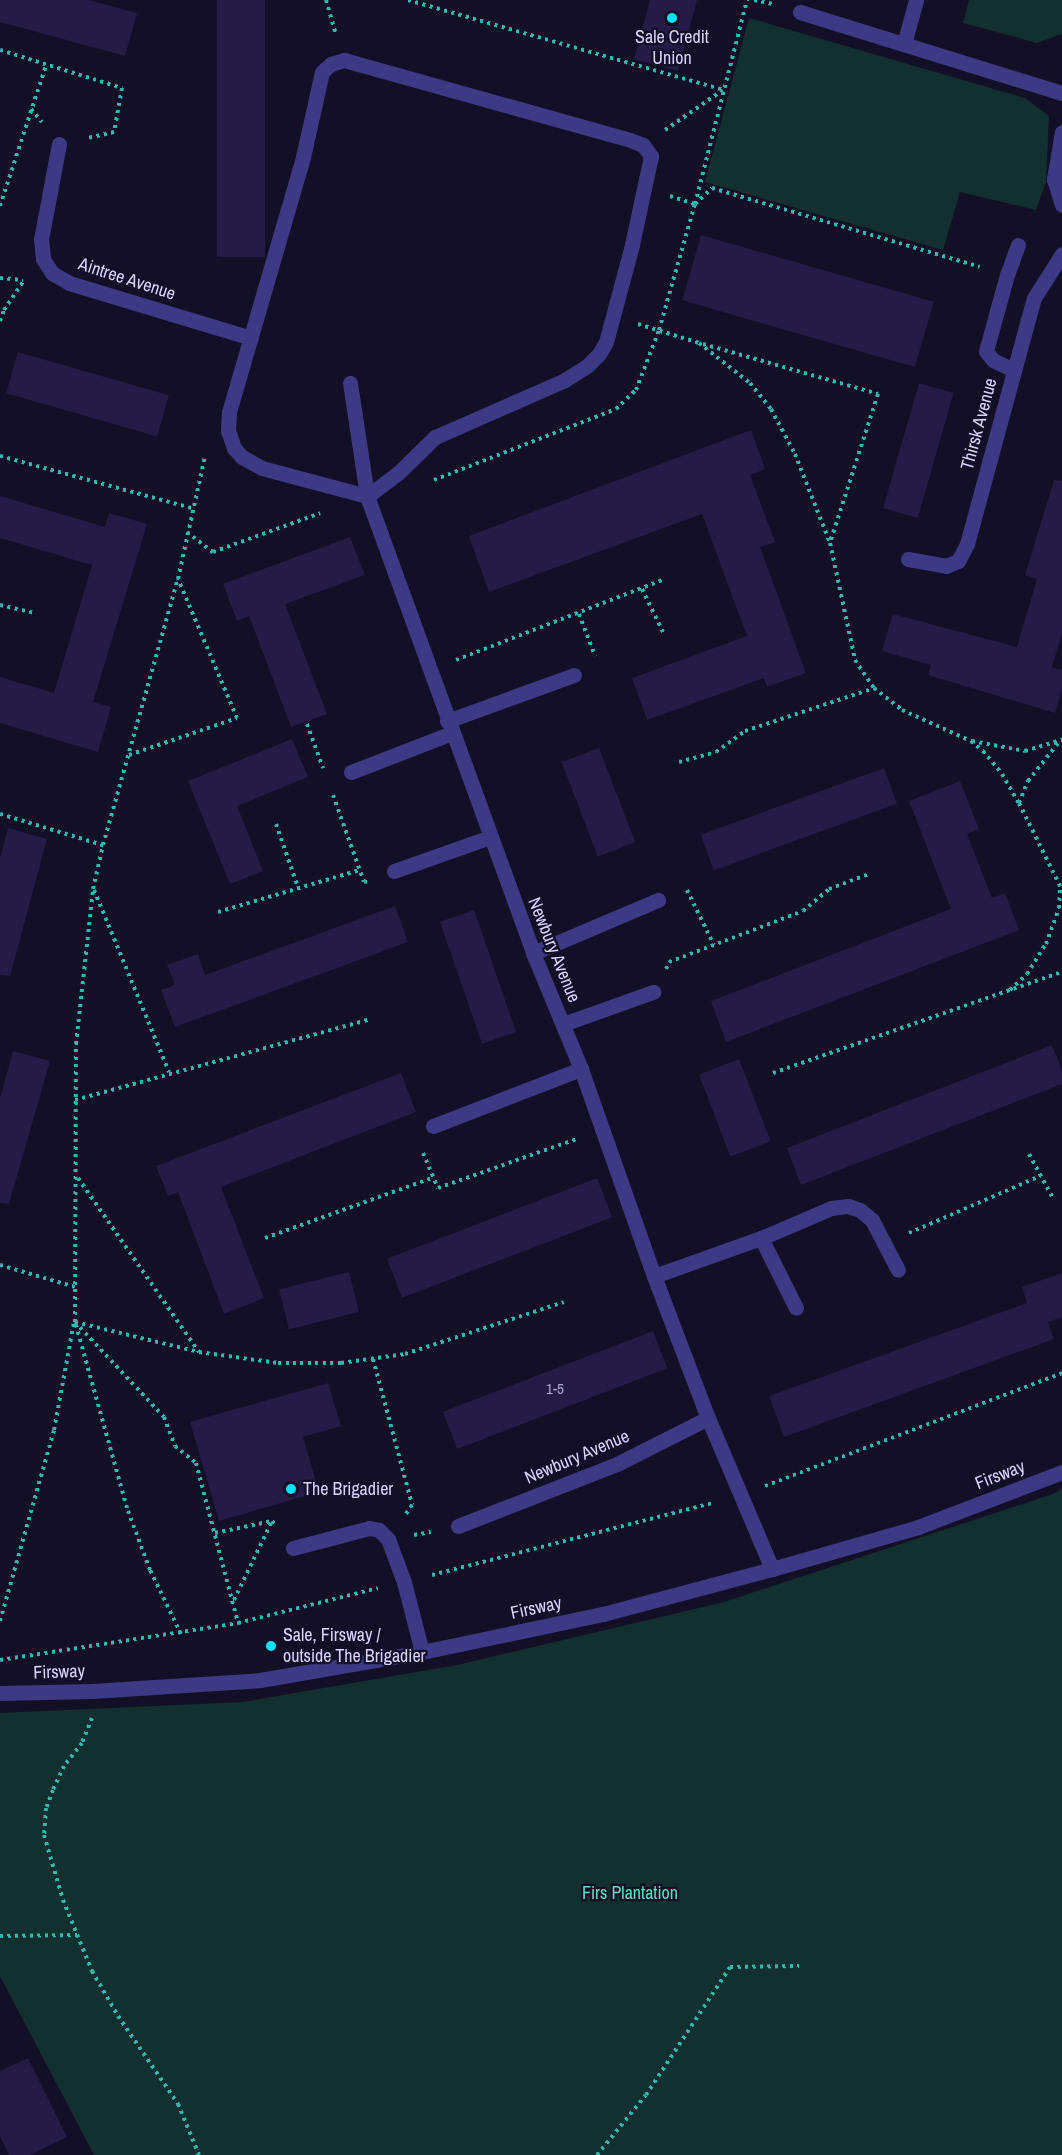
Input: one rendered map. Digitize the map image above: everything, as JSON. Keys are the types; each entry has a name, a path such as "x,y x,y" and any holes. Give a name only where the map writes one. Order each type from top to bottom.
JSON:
{"street":[{"path":"904,44 916,0"},
{"path":"800,12 1062,93"},
{"path":"344,60 643,145 651,156 613,317 606,342 587,366 565,380 435,436 398,473 367,496 262,468 242,457 234,448 228,431 229,412 300,167 322,72 331,64 344,60"},
{"path":"1062,132 1054,179 1062,206"},
{"path":"43,259 40,239 59,144"},
{"path":"1014,370 993,360 986,351 1007,275 1018,245"},
{"name":"Thirsk Avenue","path":"908,559 946,566 958,561 966,544 1034,298 1062,254"},
{"name":"Aintree Avenue","path":"43,259 52,273 69,283 251,338"},
{"name":"Newbury Avenue","path":"350,383 367,496 533,953 581,1069 654,1276 708,1418 772,1569"},
{"path":"351,772 574,675"},
{"path":"394,871 490,837"},
{"path":"533,953 658,900"},
{"path":"563,1024 653,992"},
{"path":"433,1126 581,1069"},
{"path":"654,1276 761,1238 831,1208 848,1206 860,1210 873,1220 898,1270"},
{"path":"761,1238 796,1308"},
{"name":"Newbury Avenue","path":"458,1526 617,1464 708,1418"},
{"name":"Firsway","path":"0,1693 260,1680 422,1652 603,1614 772,1569 918,1527 1062,1472"},
{"path":"293,1548 369,1528 379,1530 388,1539 404,1582 422,1652"}],"path":[{"path":"408,0 724,90 643,145"},
{"path":"0,51 122,88 114,132 59,144"},
{"path":"0,206 46,65"},
{"path":"644,188 695,204 712,188 1007,275"},
{"path":"0,321 4,310 24,280 43,259"},
{"path":"0,278 24,280"},
{"path":"613,317 878,394 830,543"},
{"path":"699,343 750,383 771,409 795,454 830,543 855,660 874,688 902,710 971,741 1024,751 1061,741"},
{"path":"0,1621 54,1430 75,1322 76,1044 93,889 103,845 178,579 205,457 228,431"},
{"path":"0,456 192,508"},
{"path":"187,532 213,552 323,512"},
{"path":"129,755 237,718 178,579"},
{"path":"430,670 662,580"},
{"path":"642,589 663,632"},
{"path":"0,605 34,613"},
{"path":"679,762 716,752 745,731 874,688"},
{"path":"307,724 324,769"},
{"path":"971,741 1002,774 1061,888 1059,908 1039,958 1027,974 1006,993"},
{"path":"1019,803 1028,781 1061,741"},
{"path":"332,791 364,882 394,871"},
{"path":"0,814 103,845"},
{"path":"276,824 298,887"},
{"path":"218,912 360,870"},
{"path":"653,992 669,962 803,911 828,889 869,874"},
{"path":"93,889 169,1072"},
{"path":"658,900 686,889 714,945"},
{"path":"773,1073 1062,972"},
{"path":"75,1100 169,1072 371,1019"},
{"path":"433,1126 414,1132 438,1188 603,1130"},
{"path":"1029,1154 1054,1200"},
{"path":"77,1176 199,1352"},
{"path":"884,1243 1040,1176"},
{"path":"265,1238 434,1177"},
{"path":"0,1264 75,1287"},
{"path":"75,1322 199,1352 278,1364 341,1363 405,1354 564,1302"},
{"path":"75,1322 164,1417 175,1446 196,1463 238,1623"},
{"path":"75,1322 127,1508 150,1570 181,1634"},
{"path":"374,1359 412,1505 388,1539"},
{"path":"0,1660 181,1634 238,1623 740,1496 1062,1373"},
{"path":"215,1533 272,1521"},
{"path":"272,1521 293,1548"},
{"path":"233,1601 272,1521"},
{"path":"388,1539 458,1526"},
{"path":"0,1607 6,1605"},
{"path":"92,1690 92,1721 82,1743 64,1766 53,1790 46,1808 45,1835 63,1900 92,1971 118,2016 178,2104 199,2155"},
{"path":"0,1936 77,1935"},
{"path":"597,2155 646,2095 730,1967 799,1966"}],"green space":[{"path":"969,0 1062,0 1062,34 1037,43 963,23"},
{"path":"749,18 1025,98 1049,116 1046,182 1036,210 960,192 943,250 705,182"},
{"name":"Firs Plantation","path":"1062,1488 1062,2155 94,2155 0,1976 0,1713 243,1702 457,1665 724,1602 1056,1493"}],"building":[{"path":"0,0 88,0 137,13 125,56 0,22"},
{"path":"217,0 265,0 265,257 217,257"},
{"path":"650,0 697,0 678,71 634,59"},
{"path":"701,235 934,302 915,367 682,300"},
{"path":"18,352 169,395 157,437 6,393"},
{"path":"919,383 954,393 918,518 883,508"},
{"path":"751,430 765,469 750,475 775,542 760,547 806,673 767,687 764,678 647,720 632,678 747,636 702,514 489,592 469,536"},
{"path":"1054,480 1062,481 1062,633 1052,667 1062,670 1062,688 1055,713 928,675 931,665 882,651 893,614 1017,647 1037,579 1025,575"},
{"path":"0,496 105,527 109,513 147,524 93,702 111,707 98,752 0,723 0,677 54,693 92,565 0,538"},
{"path":"350,537 365,575 285,604 327,714 291,727 249,616 237,621 223,584"},
{"path":"292,739 308,777 237,806 263,871 230,884 188,781"},
{"path":"599,748 635,842 598,857 562,762"},
{"path":"884,768 897,804 714,870 701,835"},
{"path":"960,781 979,829 967,834 992,898 1005,893 1019,930 726,1042 711,1001 951,909 909,801"},
{"path":"8,828 47,839 10,976 0,975 0,858"},
{"path":"395,906 408,942 175,1027 161,990 175,985 167,965 198,954 205,975"},
{"path":"474,910 516,1032 482,1044 440,922"},
{"path":"1052,1045 1062,1071 1062,1084 801,1185 787,1148"},
{"path":"13,1051 50,1061 9,1204 0,1203 0,1098"},
{"path":"739,1059 771,1141 730,1157 699,1074"},
{"path":"401,1073 416,1112 221,1187 264,1298 224,1314 178,1192 168,1196 156,1166"},
{"path":"597,1178 612,1217 402,1298 387,1259"},
{"path":"349,1272 359,1312 289,1329 279,1289"},
{"path":"1062,1273 1062,1317 1048,1322 1054,1339 784,1437 769,1396 1027,1303 1022,1287"},
{"path":"653,1331 667,1368 457,1449 443,1412"},
{"path":"328,1383 341,1426 303,1437 319,1492 219,1521 190,1422"},
{"path":"28,2058 67,2137 30,2155 9,2155 0,2136 0,2071"}],"place":[{"name":"Sale Credit Union","path":"672,18"},
{"name":"The Brigadier","path":"291,1489"},
{"name":"Sale, Firsway / outside The Brigadier","path":"271,1646"}]}
